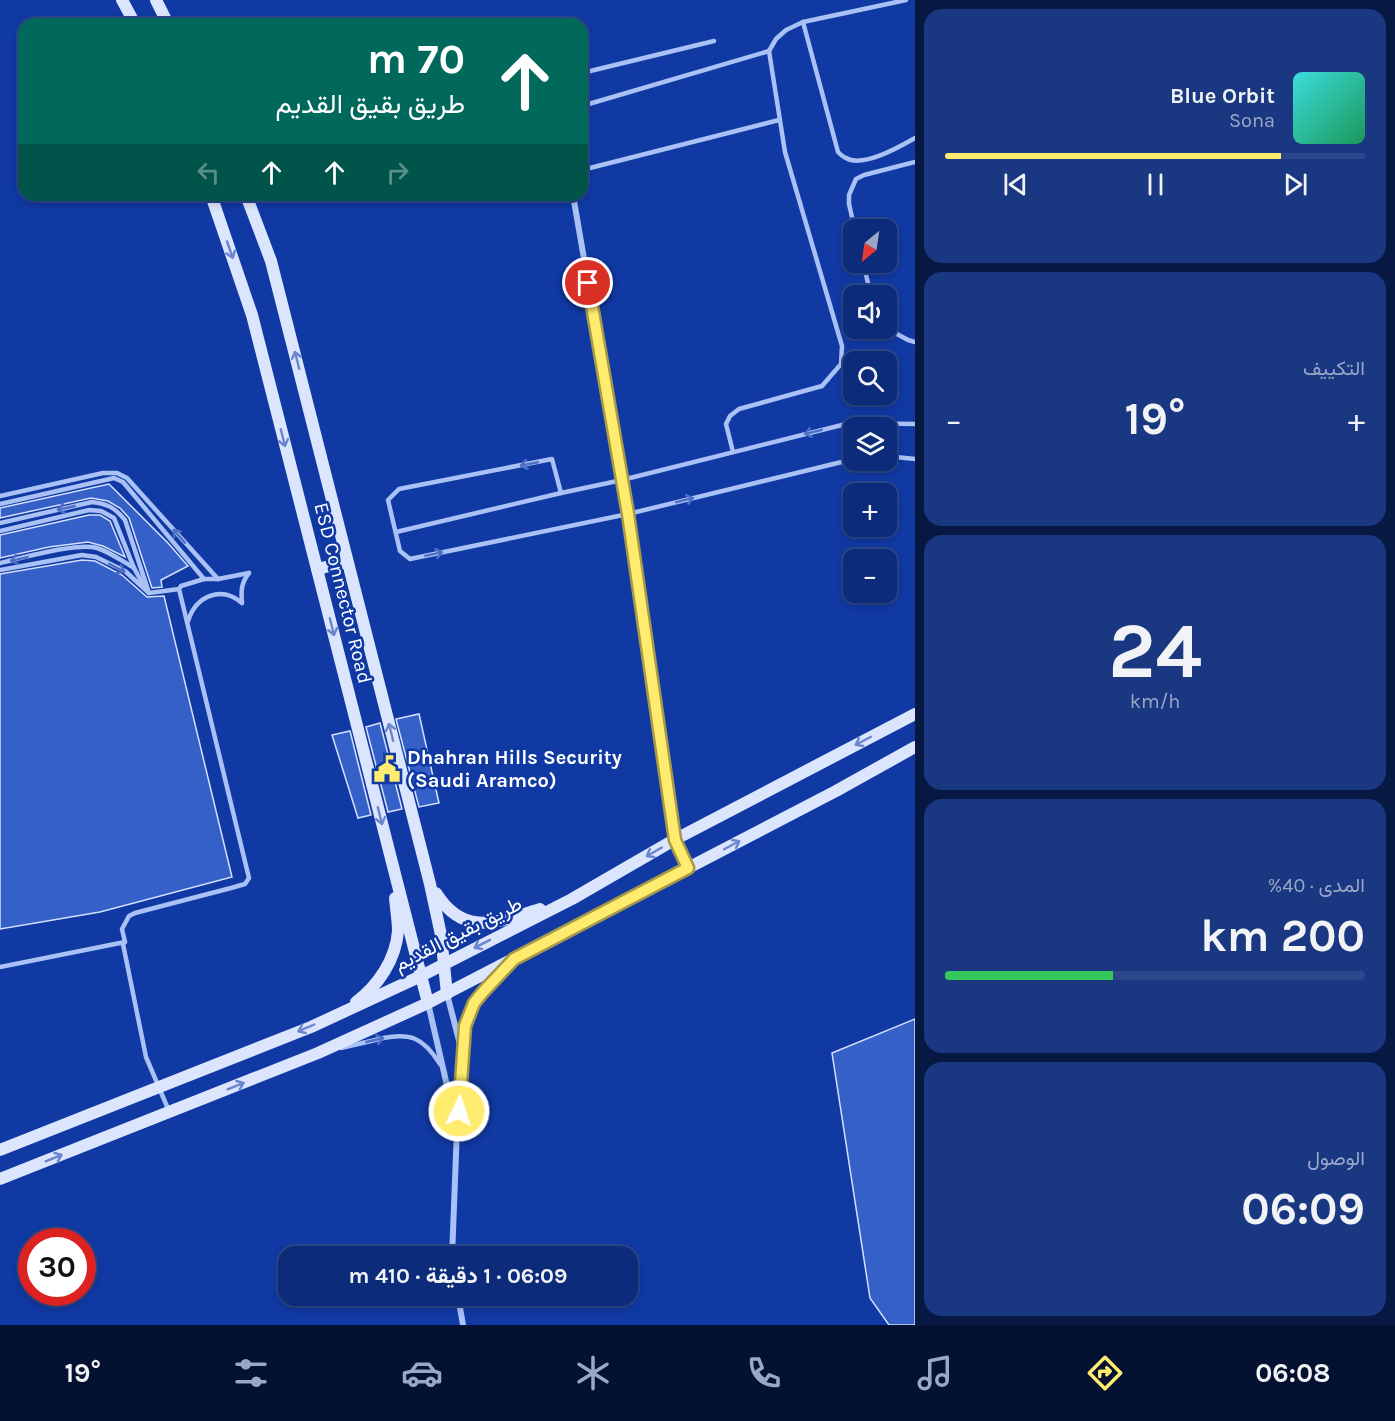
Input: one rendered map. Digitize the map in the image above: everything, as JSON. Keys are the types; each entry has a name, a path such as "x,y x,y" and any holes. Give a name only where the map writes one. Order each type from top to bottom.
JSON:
{"main road":[{"path":"122,0 132,18"},
{"path":"156,0 165,18"},
{"name":"ESD Connector Road","path":"213,201 252,315 428,1004"},
{"name":"ESD Connector Road","path":"248,201 271,261 430,884 441,935 447,994"},
{"path":"317,569 347,562"},
{"name":"طريق بقيق القديم","path":"0,1150 310,1027 421,976 572,899 675,840 915,714"},
{"path":"0,1179 318,1053 428,1004 836,791 915,747"},
{"path":"337,1015 361,998 374,985 389,963 398,931 392,861"},
{"path":"430,884 444,906 456,916 483,924 572,899"}],"street":[{"path":"574,201 628,514 675,840 688,868"},
{"path":"447,994 463,1056 457,1129 452,1246"},
{"path":"428,1004 457,1129"},
{"path":"460,1306 463,1325"}],"lane":[{"path":"733,452 726,424 730,416 739,409 822,386 841,364 842,346 785,152 769,51 776,39 786,30 803,22 906,0"},
{"path":"803,22 838,152 847,160 858,161 896,150 915,138"},
{"path":"588,72 714,41"},
{"path":"588,104 769,51"},
{"path":"588,168 779,120"},
{"path":"852,219 849,195 856,179 915,162"},
{"path":"897,334 915,342"},
{"path":"396,532 622,480 850,423 915,424"},
{"path":"897,457 915,459"},
{"path":"561,493 552,459 399,489 388,500 400,551 410,559 628,514 843,462"},
{"path":"0,496 103,473 117,472 127,478 218,579"},
{"path":"0,504 114,478 119,479 204,579"},
{"path":"0,523 92,502 105,504 117,511 125,520 149,593"},
{"path":"0,531 89,510 101,511 114,518 134,568 149,593"},
{"path":"0,563 80,546 95,548 113,555 134,568"},
{"path":"0,570 82,555 96,557 125,571 149,593"},
{"path":"149,593 179,589 181,586 204,579 218,579 249,573 241,589 242,603 229,595 204,597 190,615 187,623"},
{"path":"170,1112 146,1057 122,929 129,916 135,913 245,884 249,878 179,589"},
{"path":"0,967 124,942"},
{"path":"463,1056 465,1026 474,1003 514,959"},
{"path":"318,1053 397,1035 420,1041 428,1047 443,1068"}],"building":[{"path":"109,484 188,566 161,580 162,587 152,588 129,518 120,508 108,501 91,498 0,518 0,508"},
{"path":"89,515 100,515 110,521 125,557 103,546 88,542 49,547 0,558 0,535"},
{"path":"82,560 95,561 122,575 147,597 164,596 232,877 100,912 0,929 0,574"},
{"path":"419,714 439,803 419,807 396,719"},
{"path":"380,723 402,809 388,812 366,727"},
{"path":"350,731 371,815 358,818 332,735"},
{"path":"915,1019 915,1325 889,1325 870,1298 832,1053"}],"place":[{"name":"Dhahran Hills Security (Saudi Aramco)","path":"387,769"}],"route":[{"path":"459,1111 465,1026 468,1016 474,1003 514,959 688,868 675,840 628,514 588,283"}]}
